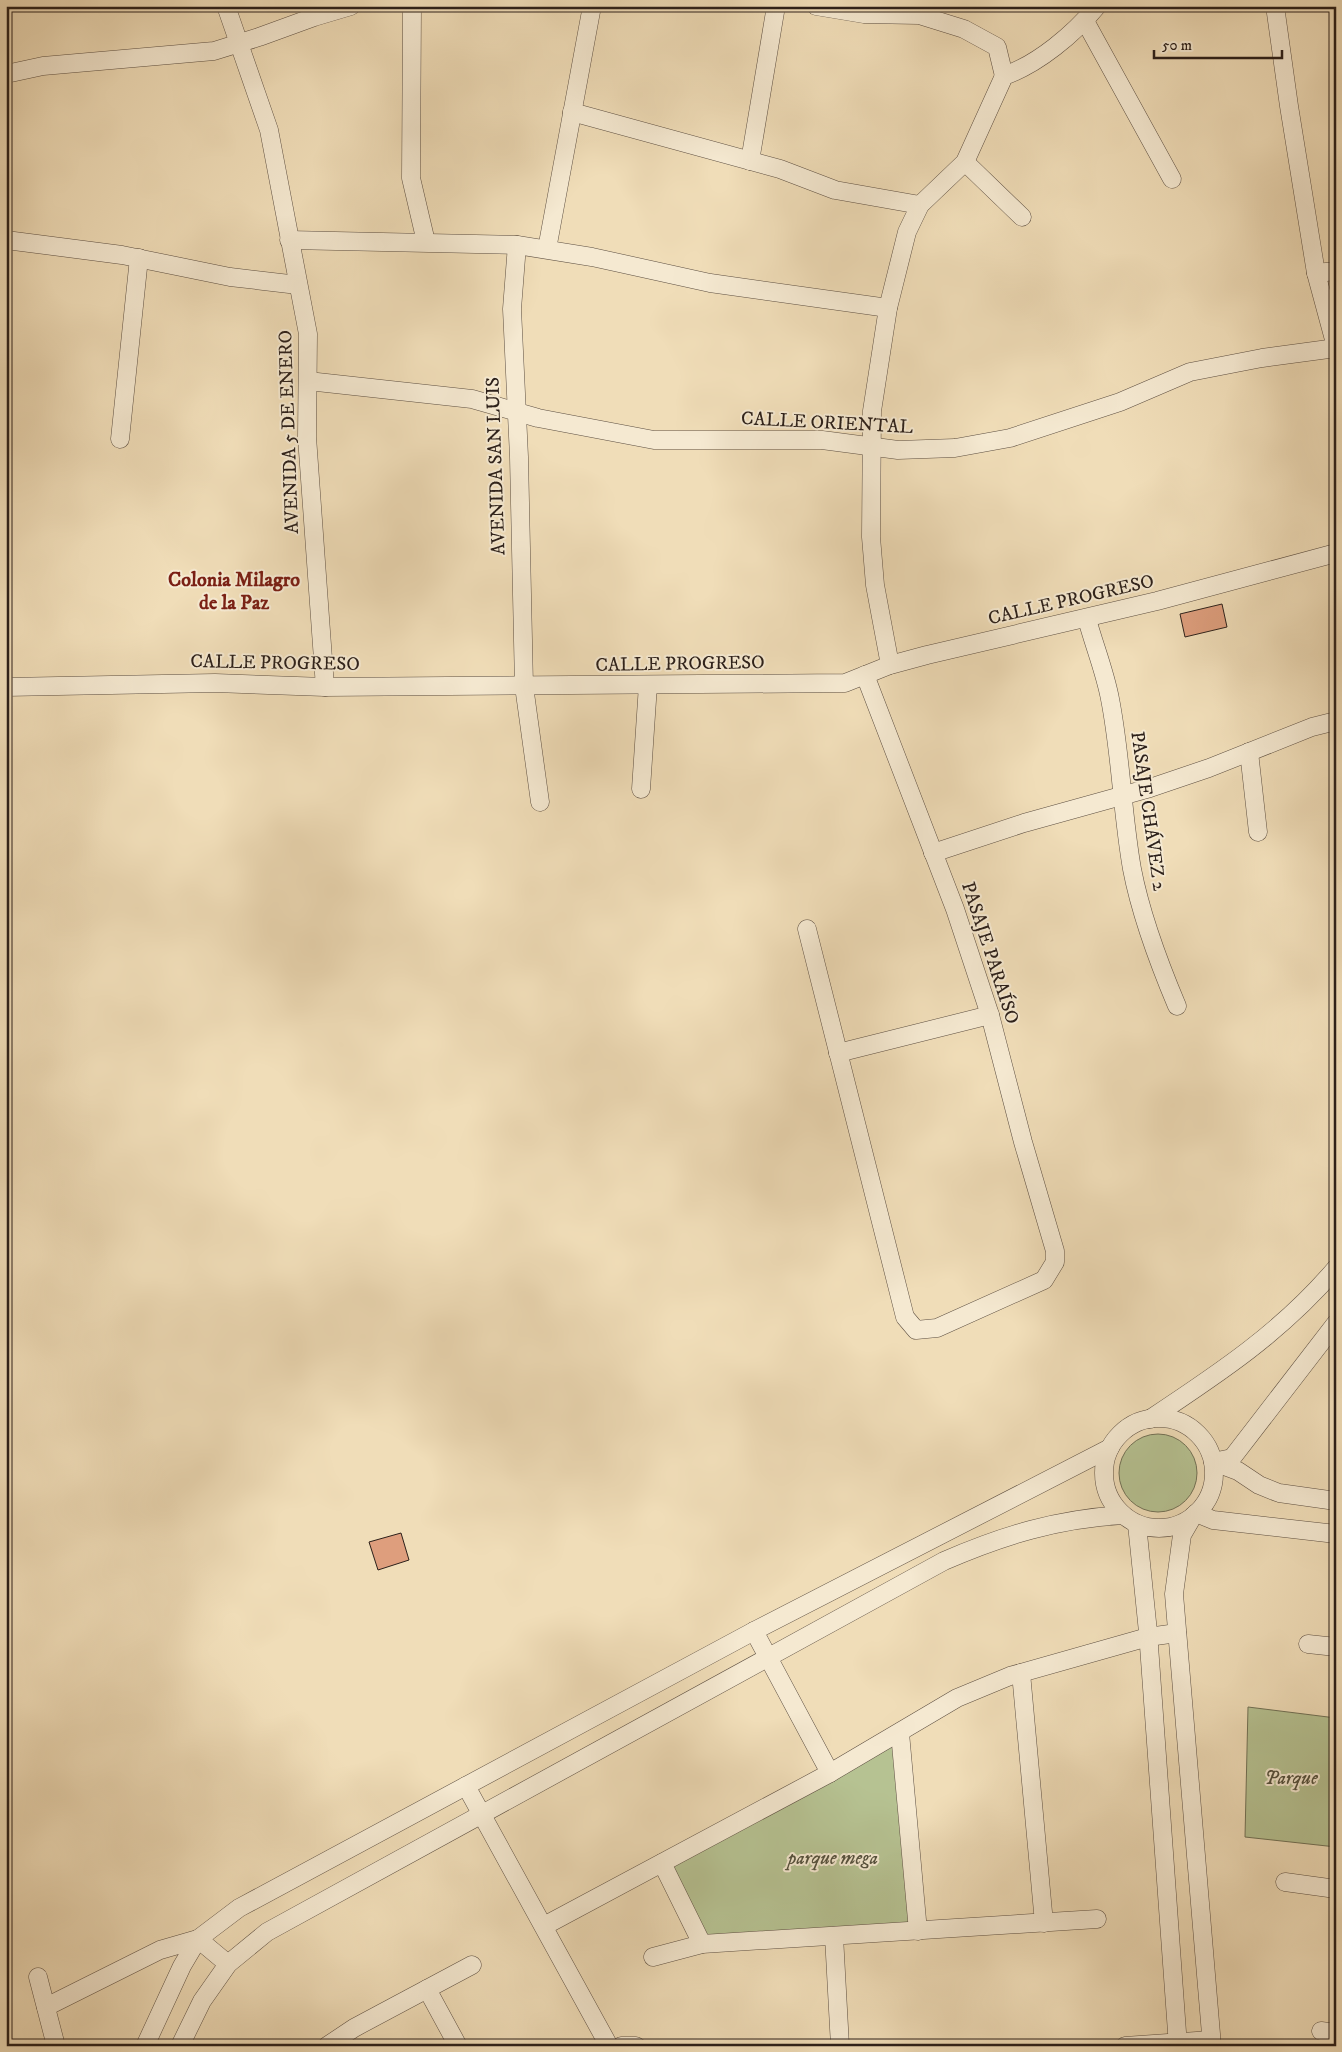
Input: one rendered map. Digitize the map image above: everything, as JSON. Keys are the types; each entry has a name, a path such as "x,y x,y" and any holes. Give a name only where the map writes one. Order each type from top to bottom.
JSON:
{"street":[{"name":"AVENIDA 5 DE ENERO","path":"226,6 269,130 308,334 308,447 324,687"},
{"path":"6,74 43,66 214,51 314,16 351,6"},
{"path":"412,6 411,178 426,242"},
{"path":"547,249 592,6"},
{"path":"750,161 776,6"},
{"path":"816,6 864,14 919,11 964,29 996,47 1004,76 965,162 920,205 906,232 888,308 872,411 871,537 875,585 890,665"},
{"path":"1004,76 1019,71 1043,55 1085,21 1097,6"},
{"path":"1275,6 1288,106 1316,272 1336,347"},
{"path":"1085,21 1172,178"},
{"path":"572,112 780,169 835,190 920,205"},
{"path":"965,162 1022,217"},
{"path":"6,240 139,258 230,277 298,285"},
{"path":"289,240 517,245 592,257 710,283 888,308"},
{"name":"AVENIDA SAN LUIS","path":"517,245 512,309 517,412 524,686 540,802"},
{"path":"120,439 139,258"},
{"path":"1316,272 1336,271"},
{"name":"CALLE ORIENTAL","path":"308,381 472,399 565,424 654,440 822,440 898,450 955,448 1010,438 1120,402 1190,372 1262,358 1336,347"},
{"name":"CALLE PROGRESO","path":"6,687 215,683 324,687 844,683 890,665 927,655 1086,619 1336,553"},
{"name":"PASAJE CHÁVEZ 2","path":"1086,619 1110,696 1118,747 1132,869 1142,914 1159,965 1177,1006"},
{"name":"PASAJE PARAÍSO","path":"838,1053 905,1318 916,1330 937,1328 1044,1280 1056,1262 1055,1251 1023,1142 990,1015 955,910 865,676"},
{"path":"641,789 648,685"},
{"path":"933,853 1024,823 1123,796 1209,768 1312,727 1336,720"},
{"path":"1249,752 1258,832"},
{"path":"807,929 838,1053 990,1015"},
{"path":"46,2007 160,1950 198,1939 239,1908 754,1631 1110,1448 1127,1428 1150,1419 1259,1344 1314,1295 1336,1268"},
{"path":"1213,1462 1232,1458 1336,1324"},
{"path":"1125,2046 1212,2043 1174,1594 1182,1535 1208,1497 1212,1486 1213,1462 1210,1451 1196,1432 1174,1420 1150,1419"},
{"path":"1110,1448 1104,1473 1105,1486 1110,1498 1130,1519 1148,1637 1177,2044"},
{"path":"1213,1462 1238,1471 1259,1485 1279,1493 1336,1501"},
{"path":"180,2046 202,2001 228,1964 267,1932 944,1562 986,1542 1086,1517 1130,1519 1149,1527 1172,1526 1195,1514 1213,1520 1336,1534"},
{"path":"754,1631 830,1773"},
{"path":"544,1926 830,1773 957,1698 1020,1673 1148,1637 1177,1632"},
{"path":"1308,1644 1336,1647"},
{"path":"1020,1673 1044,1923"},
{"path":"900,1733 918,1931"},
{"path":"466,1786 609,2046"},
{"path":"662,1863 702,1944"},
{"path":"1285,1882 1336,1889"},
{"path":"653,1957 702,1944 1097,1920"},
{"path":"834,1936 840,2046"},
{"path":"198,1939 228,1964"},
{"path":"145,2046 182,1966 198,1939"},
{"path":"327,2046 354,2028 472,1965"},
{"path":"38,1977 56,2046"},
{"path":"427,1989 458,2046"},
{"path":"621,2046 636,2046"}],"green space":[{"path":"1158,1434 1173,1437 1186,1445 1194,1458 1197,1473 1194,1488 1186,1501 1173,1509 1158,1512 1143,1509 1130,1501 1122,1488 1119,1473 1122,1458 1130,1445 1143,1437"},
{"name":"Parque","path":"1248,1707 1336,1718 1336,1847 1245,1837"},
{"name":"parque mega","path":"900,1733 918,1931 702,1944 662,1863"}],"building":[{"path":"1222,604 1227,627 1185,637 1180,614"},
{"path":"401,1533 409,1560 378,1570 369,1542"}],"district":[{"name":"Colonia Milagro de la Paz","path":"234,592"}]}
